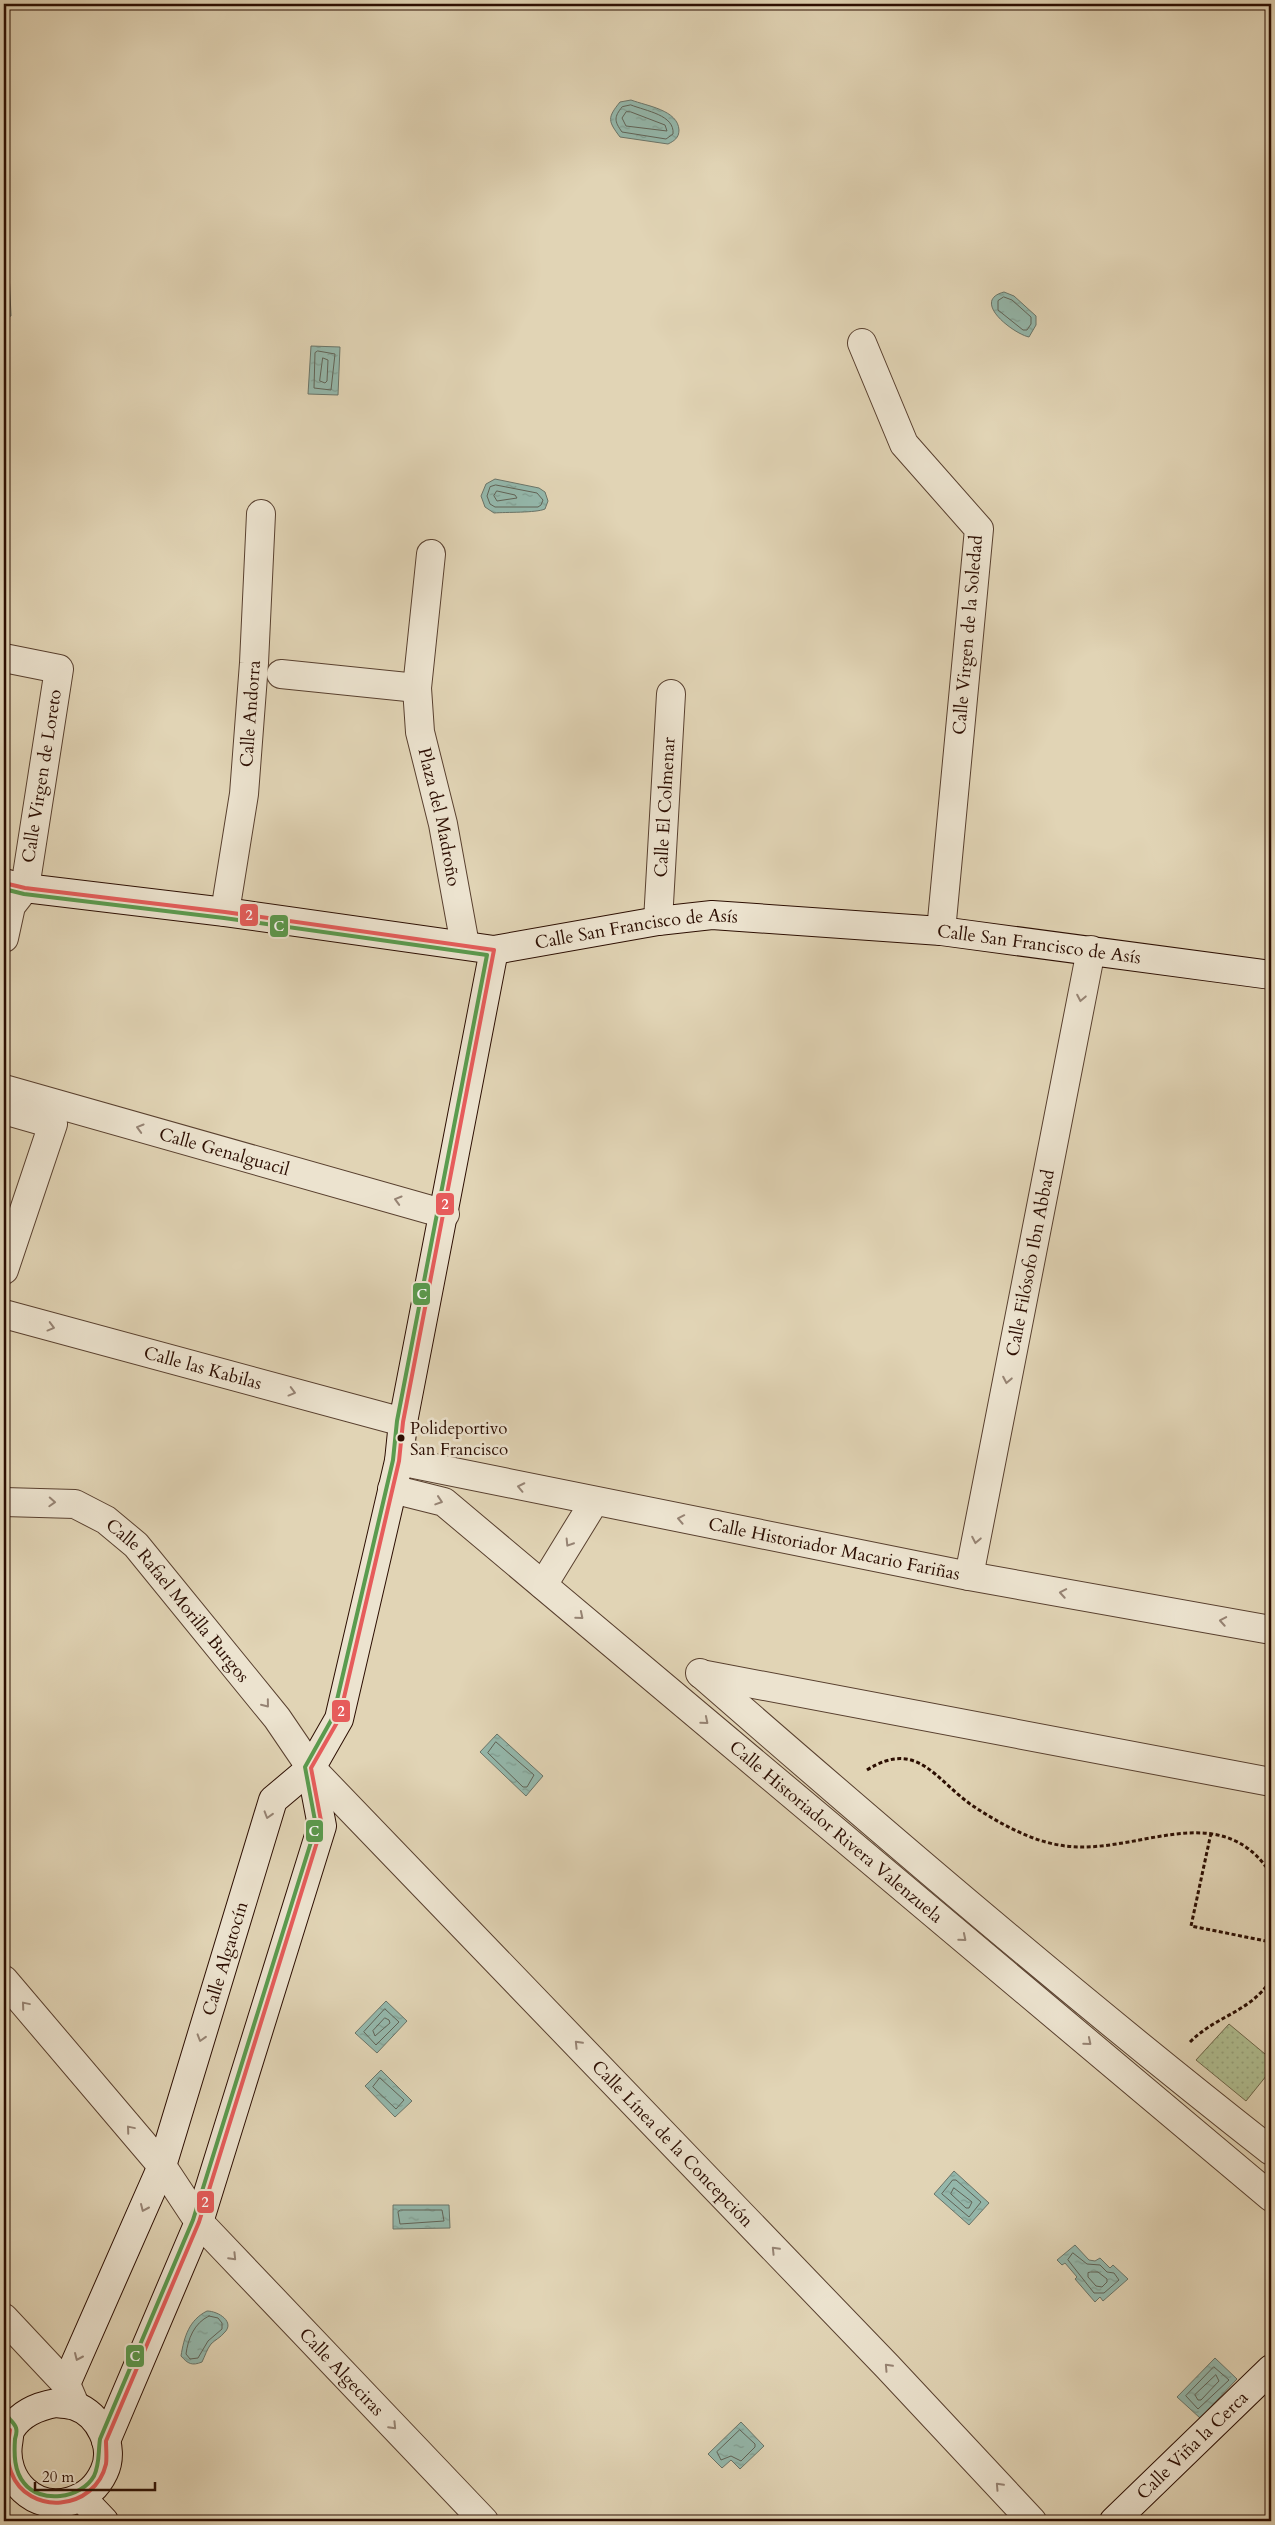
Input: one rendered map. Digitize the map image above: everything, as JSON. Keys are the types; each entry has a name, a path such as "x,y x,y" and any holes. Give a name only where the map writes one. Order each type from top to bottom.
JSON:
{"street":[{"name":"Calle Virgen de la Soledad","path":"862,343 904,444 978,529 941,931"},
{"name":"Calle Andorra","path":"225,912 244,794 254,663 261,514"},
{"name":"Plaza del Madroño","path":"432,554 417,688 420,732 443,824 465,945"},
{"name":"Calle Virgen de Loreto","path":"4,658 59,669 4,938"},
{"path":"281,674 417,688"},
{"name":"Calle El Colmenar","path":"658,921 671,694"},
{"name":"Calle San Francisco de Asís","path":"14,886 225,912 494,950 658,921 712,915 941,931 1271,975"},
{"name":"Calle Algatocín","path":"66,2398 162,2166 273,1800 311,1768 339,1718 399,1461 403,1422 445,1214 494,950"},
{"name":"Calle Filósofo Ibn Abbad","path":"969,1576 1090,950"},
{"name":"Calle Genalguacil","path":"4,1089 445,1214"},
{"path":"4,1110 53,1124 4,1270"},
{"name":"Calle las Kabilas","path":"4,1314 403,1422"},
{"name":"Calle Historiador Macario Fariñas","path":"399,1461 594,1502 969,1576 1271,1630"},
{"name":"Calle Historiador Rivera Valenzuela","path":"392,1489 444,1502 1271,2196"},
{"name":"Calle Rafael Morilla Burgos","path":"4,1502 75,1504 106,1520 136,1545 277,1718 311,1768"},
{"path":"543,1585 594,1502"},
{"path":"1271,1782 700,1674 842,1797 1167,2069 1271,2151"},
{"path":"106,2441 199,2222 322,1826 311,1768"},
{"name":"Calle Línea de la Concepción","path":"311,1768 873,2352 1032,2521"},
{"path":"4,1980 162,2166 199,2222"},
{"name":"Calle Algeciras","path":"199,2222 484,2521"},
{"path":"4,2318 66,2398 91,2415 100,2425 106,2441 108,2454 105,2470 94,2489 82,2498 63,2504 46,2503 31,2497 21,2488 11,2474 7,2452 7,2426 42,2405 66,2398"},
{"name":"Calle Viña la Cerca","path":"1114,2521 1271,2369"},
{"path":"82,2498 104,2521"}],"path":[{"path":"842,1797 861,1774 881,1761 907,1759 927,1765 972,1805 1002,1824 1059,1845 1123,1845 1188,1832 1211,1833 1241,1844 1263,1862 1271,1874"},
{"path":"1211,1833 1192,1926 1271,1942"},
{"path":"1167,2069 1202,2030 1246,2007 1271,1980"}],"green space":[{"path":"1229,2024 1271,2059 1271,2070 1246,2101 1196,2060"}],"water":[{"path":"631,100 668,113 677,123 679,130 676,139 668,144 620,137 611,123 611,116 620,102"},
{"path":"9,271 11,316 4,318 4,272"},
{"path":"1004,292 1014,296 1036,316 1036,325 1029,337 1022,335 1006,324 993,309 991,302 995,296"},
{"path":"311,346 340,347 338,395 308,394"},
{"path":"495,479 539,488 545,492 548,501 545,509 528,512 494,513 485,507 481,496 486,484"},
{"path":"497,1734 543,1776 526,1796 480,1752"},
{"path":"386,2001 407,2021 377,2053 355,2033"},
{"path":"381,2070 412,2101 395,2117 365,2086"},
{"path":"954,2171 989,2203 969,2225 934,2194"},
{"path":"393,2205 449,2205 450,2228 393,2229"},
{"path":"1075,2245 1089,2260 1095,2261 1100,2258 1110,2268 1113,2265 1128,2279 1103,2301 1100,2297 1095,2302 1075,2279 1077,2277 1065,2263 1062,2265 1057,2260"},
{"path":"207,2311 216,2313 224,2318 227,2321 227,2329 211,2344 202,2362 190,2364 181,2356 184,2342 192,2324"},
{"path":"1215,2358 1237,2379 1200,2418 1177,2397"},
{"path":"741,2422 764,2446 740,2469 731,2460 722,2468 708,2454"}],"transit line":[{"name":"2","path":"4,883 25,888 225,912 494,950"},
{"name":"C","path":"4,889 24,894 224,918 487,955 397,1421 393,1460 333,1717 305,1767 316,1826 193,2220 100,2439 97,2467 94,2476 88,2484 80,2490 60,2496 40,2494 31,2490 24,2483 16,2468 16,2429 9,2418"},
{"name":"2","path":"106,2441 199,2222 322,1826 311,1768 339,1719 399,1461 403,1422 494,950"},
{"name":"2","path":"10,2430 8,2456 11,2472 20,2487 31,2496 46,2502 76,2499 89,2491 99,2480 106,2464 106,2441"}],"place":[{"name":"Polideportivo San Francisco","path":"401,1438"}]}
